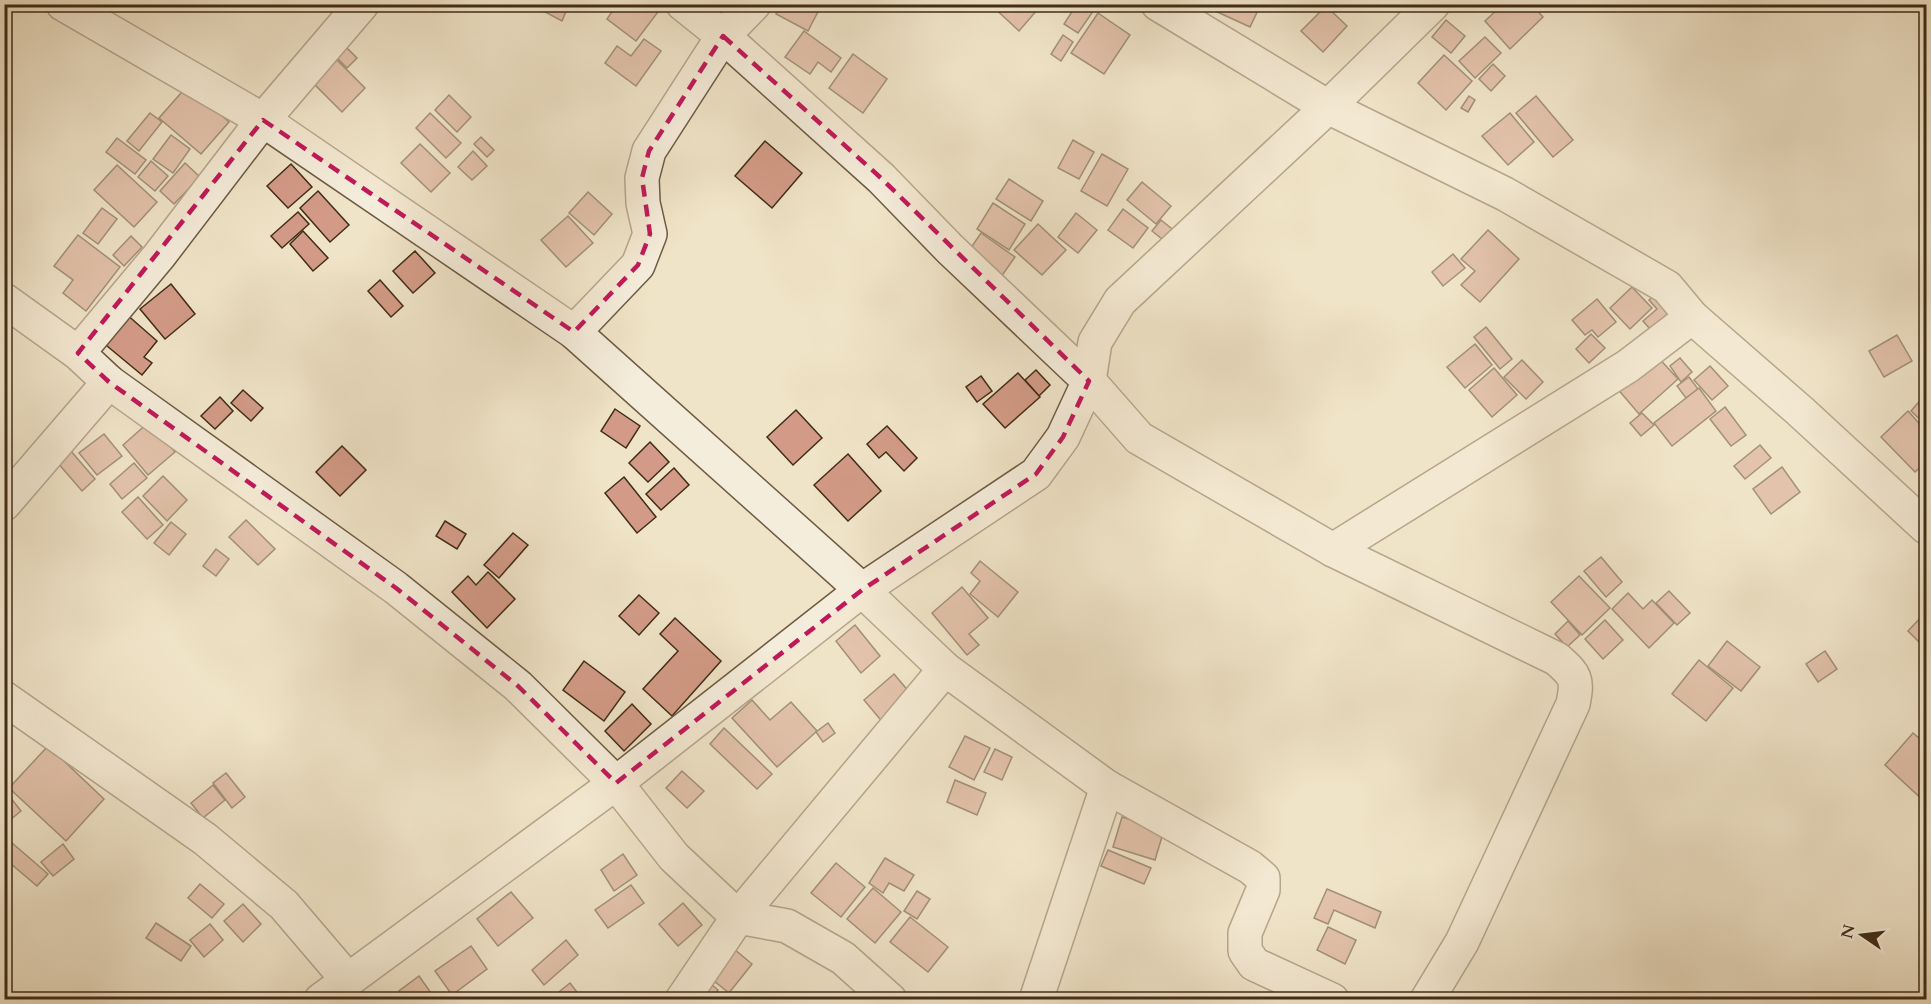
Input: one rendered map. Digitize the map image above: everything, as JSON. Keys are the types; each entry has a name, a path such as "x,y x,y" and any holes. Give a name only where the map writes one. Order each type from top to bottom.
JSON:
{"street":[{"path":"63,4 263,120 574,332 862,590 945,669 1107,787 1250,867 1263,878 1263,890 1245,933 1245,951 1254,964 1332,999"},
{"path":"78,353 159,256 263,120 362,4"},
{"path":"682,4 723,36 881,177 950,249 1089,381 1139,438 1334,550 1557,659 1573,673 1577,685 1573,704 1462,942 1427,999"},
{"path":"574,332 638,265 650,234 643,203 642,178 649,151 723,36 754,4"},
{"path":"1158,4 1328,107 1505,194 1667,287 1692,318 1800,411 1926,527"},
{"path":"321,999 616,783 862,590 1036,474 1064,437 1089,381 1095,342 1120,301 1328,107 1433,4"},
{"path":"4,300 78,353 109,382 396,588 518,686 616,783 674,857 738,918 787,926 843,958 890,999"},
{"path":"1334,550 1628,366 1692,318"},
{"path":"4,504 109,382"},
{"path":"682,999 738,918 945,669"},
{"path":"4,698 205,839 284,905 348,980"},
{"path":"1036,999 1107,787"}],"highlighted area":[{"path":"723,36 881,178 1089,381 1063,437 1036,474 862,590 616,783 518,686 396,588 109,382 78,353 263,120 574,332 638,265 650,234 642,178 649,151"}],"building":[{"path":"548,4 569,4 562,21 545,12"},
{"path":"617,4 648,4 658,12 636,41 607,19"},
{"path":"781,4 822,4 808,31 776,14"},
{"path":"990,4 1034,4 1038,9 1019,31"},
{"path":"1077,4 1086,4 1094,10 1078,33 1064,24"},
{"path":"1215,4 1261,4 1250,27 1213,10"},
{"path":"1503,4 1531,4 1543,17 1510,49 1485,21"},
{"path":"1326,6 1347,26 1323,52 1301,31"},
{"path":"1098,13 1130,35 1104,74 1071,53"},
{"path":"1446,20 1465,36 1451,53 1432,37"},
{"path":"804,31 841,58 831,72 818,62 810,74 785,57"},
{"path":"1063,35 1073,42 1061,61 1051,54"},
{"path":"1485,37 1501,53 1475,78 1459,61"},
{"path":"644,39 661,51 636,86 605,63 617,46 631,56"},
{"path":"344,45 357,58 347,68 334,55"},
{"path":"853,54 887,79 863,113 829,88"},
{"path":"1444,55 1472,81 1446,110 1418,83"},
{"path":"336,59 365,88 342,112 313,83"},
{"path":"1493,64 1505,76 1491,91 1479,79"},
{"path":"188,85 229,122 201,154 159,118"},
{"path":"449,95 471,117 457,132 435,110"},
{"path":"1469,96 1475,100 1468,112 1461,108"},
{"path":"1536,96 1573,140 1553,157 1516,113"},
{"path":"150,113 162,122 139,151 127,141"},
{"path":"430,113 461,143 446,158 416,128"},
{"path":"1510,113 1534,142 1508,165 1482,136"},
{"path":"171,135 190,149 173,173 153,159"},
{"path":"481,137 494,150 487,157 474,144"},
{"path":"117,138 146,160 135,174 106,152"},
{"path":"1073,140 1094,152 1079,179 1058,168"},
{"path":"765,141 802,173 772,208 735,176"},
{"path":"420,144 450,173 431,192 401,163"},
{"path":"473,151 487,166 472,180 458,167"},
{"path":"1102,154 1128,169 1107,206 1081,191"},
{"path":"151,161 168,176 155,191 138,177"},
{"path":"185,163 200,177 174,204 160,191"},
{"path":"291,164 312,187 288,208 267,186"},
{"path":"117,165 157,202 134,227 94,190"},
{"path":"1009,179 1043,201 1031,221 996,199"},
{"path":"1142,182 1171,206 1156,224 1127,200"},
{"path":"318,191 349,225 330,242 300,208"},
{"path":"588,192 612,214 594,235 569,213"},
{"path":"993,203 1025,224 1009,250 977,229"},
{"path":"102,208 117,219 98,244 83,233"},
{"path":"1123,209 1148,228 1133,248 1108,230"},
{"path":"298,212 309,224 282,248 271,236"},
{"path":"1076,213 1097,230 1078,253 1058,237"},
{"path":"568,216 593,243 566,267 541,240"},
{"path":"1161,220 1176,232 1167,243 1152,231"},
{"path":"1038,224 1066,250 1042,275 1014,250"},
{"path":"1488,230 1519,259 1480,302 1461,285 1475,271 1461,259"},
{"path":"303,231 328,258 313,271 290,244"},
{"path":"981,233 1015,257 1001,277 968,252"},
{"path":"78,235 120,267 86,311 63,293 73,280 54,266"},
{"path":"131,236 142,247 124,266 113,255"},
{"path":"415,251 435,273 413,293 393,271"},
{"path":"1453,254 1465,268 1443,286 1432,272"},
{"path":"380,280 403,306 391,317 368,291"},
{"path":"171,284 195,314 165,339 140,309"},
{"path":"1632,287 1652,308 1630,329 1610,308"},
{"path":"1664,288 1686,315 1658,338 1643,321 1657,309 1649,300"},
{"path":"1597,299 1616,322 1598,337 1592,330 1585,335 1572,320"},
{"path":"125,313 157,341 144,357 152,363 142,375 101,341"},
{"path":"1486,327 1512,359 1500,369 1474,337"},
{"path":"1591,334 1605,348 1589,363 1576,349"},
{"path":"1897,335 1912,361 1884,377 1869,351"},
{"path":"1475,344 1492,365 1465,388 1447,367"},
{"path":"1654,353 1678,379 1639,414 1616,387"},
{"path":"1680,358 1692,372 1681,382 1670,366"},
{"path":"1522,360 1543,382 1526,399 1504,377"},
{"path":"1710,366 1728,386 1712,400 1694,380"},
{"path":"1494,368 1517,395 1492,417 1469,390"},
{"path":"1036,370 1050,385 1039,396 1025,380"},
{"path":"1018,373 1040,397 1005,428 983,404"},
{"path":"981,376 992,391 977,402 966,387"},
{"path":"1689,377 1698,389 1686,398 1677,386"},
{"path":"1699,388 1716,411 1672,446 1654,423"},
{"path":"243,390 263,408 251,421 231,403"},
{"path":"1924,396 1926,399 1926,425 1911,411"},
{"path":"220,397 233,411 215,429 201,416"},
{"path":"1725,407 1746,435 1731,446 1710,419"},
{"path":"615,409 640,426 626,448 601,431"},
{"path":"796,410 822,438 793,465 767,437"},
{"path":"1908,411 1926,431 1926,462 1915,472 1881,437"},
{"path":"1642,413 1654,425 1641,436 1630,423"},
{"path":"149,422 175,452 148,475 123,445"},
{"path":"887,426 917,458 904,471 886,452 879,458 867,444"},
{"path":"104,434 122,456 97,475 79,453"},
{"path":"650,442 669,462 648,482 629,463"},
{"path":"1760,445 1771,458 1745,479 1734,466"},
{"path":"342,446 366,470 340,496 316,472"},
{"path":"70,450 95,479 82,491 57,462"},
{"path":"848,454 881,491 848,521 814,485"},
{"path":"134,463 147,478 122,499 110,484"},
{"path":"1782,467 1800,492 1771,514 1753,489"},
{"path":"674,468 689,485 661,510 646,494"},
{"path":"163,476 187,500 167,521 143,496"},
{"path":"624,477 656,517 637,533 605,493"},
{"path":"138,497 163,525 147,539 122,512"},
{"path":"246,520 275,549 258,565 229,537"},
{"path":"445,521 466,534 457,549 436,536"},
{"path":"171,522 186,534 169,555 154,543"},
{"path":"513,533 528,545 499,578 484,565"},
{"path":"216,549 229,559 216,576 203,566"},
{"path":"1601,557 1622,582 1606,597 1584,571"},
{"path":"980,561 1018,592 998,617 970,594 980,581 971,573"},
{"path":"488,572 515,599 487,628 452,592 468,576 476,585"},
{"path":"1579,576 1610,608 1582,635 1551,602"},
{"path":"962,587 988,618 969,634 979,645 967,655 932,613"},
{"path":"1669,591 1690,613 1677,625 1656,603"},
{"path":"1628,593 1643,609 1652,600 1674,623 1649,648 1612,609"},
{"path":"639,595 659,613 639,635 619,616"},
{"path":"1926,612 1926,649 1908,631"},
{"path":"675,618 721,661 672,716 643,689 678,651 660,634"},
{"path":"1605,620 1623,640 1603,659 1585,639"},
{"path":"1568,621 1580,635 1567,647 1555,634"},
{"path":"855,625 880,656 861,673 836,641"},
{"path":"1727,641 1760,667 1741,691 1708,666"},
{"path":"1825,651 1837,669 1818,682 1806,664"},
{"path":"1699,660 1733,688 1706,721 1672,694"},
{"path":"584,661 625,692 604,721 563,690"},
{"path":"894,674 915,699 885,725 864,700"},
{"path":"752,700 770,720 791,702 817,731 777,767 732,718"},
{"path":"632,704 651,724 624,751 605,731"},
{"path":"828,723 835,733 823,742 816,732"},
{"path":"724,728 772,774 757,789 710,744"},
{"path":"1913,733 1926,744 1925,802 1885,765"},
{"path":"965,736 990,748 974,780 949,767"},
{"path":"48,746 104,799 66,841 9,788"},
{"path":"995,749 1012,757 1002,780 984,772"},
{"path":"682,771 704,791 687,808 666,788"},
{"path":"226,773 245,797 232,808 213,783"},
{"path":"955,780 986,793 977,815 947,802"},
{"path":"213,785 225,800 203,818 191,803"},
{"path":"10,797 21,811 4,825 4,801"},
{"path":"1122,817 1164,830 1155,860 1113,847"},
{"path":"4,836 48,874 37,886 4,858"},
{"path":"63,844 74,859 53,876 41,862"},
{"path":"1108,850 1151,868 1144,884 1101,866"},
{"path":"623,854 637,875 614,891 601,870"},
{"path":"885,858 914,875 904,891 889,883 883,893 869,883"},
{"path":"836,863 865,887 841,917 811,893"},
{"path":"200,884 224,904 212,918 188,898"},
{"path":"631,885 644,903 608,928 595,910"},
{"path":"873,888 901,912 875,943 847,919"},
{"path":"1327,889 1381,912 1375,928 1334,910 1328,924 1314,918"},
{"path":"917,891 930,899 917,919 904,911"},
{"path":"511,892 533,918 498,946 477,919"},
{"path":"683,903 702,925 678,946 659,924"},
{"path":"243,904 261,924 243,942 224,921"},
{"path":"910,917 948,947 928,972 890,942"},
{"path":"156,923 191,946 181,961 146,938"},
{"path":"210,924 223,940 204,957 190,940"},
{"path":"1328,927 1356,940 1345,964 1317,950"},
{"path":"566,940 578,955 544,985 532,970"},
{"path":"728,944 752,964 729,993 704,973"},
{"path":"471,946 487,969 452,995 435,971"},
{"path":"419,976 436,1000 406,1000 399,991"},
{"path":"705,979 718,990 710,1000 688,1000"},
{"path":"570,983 583,1000 549,1000"}]}
